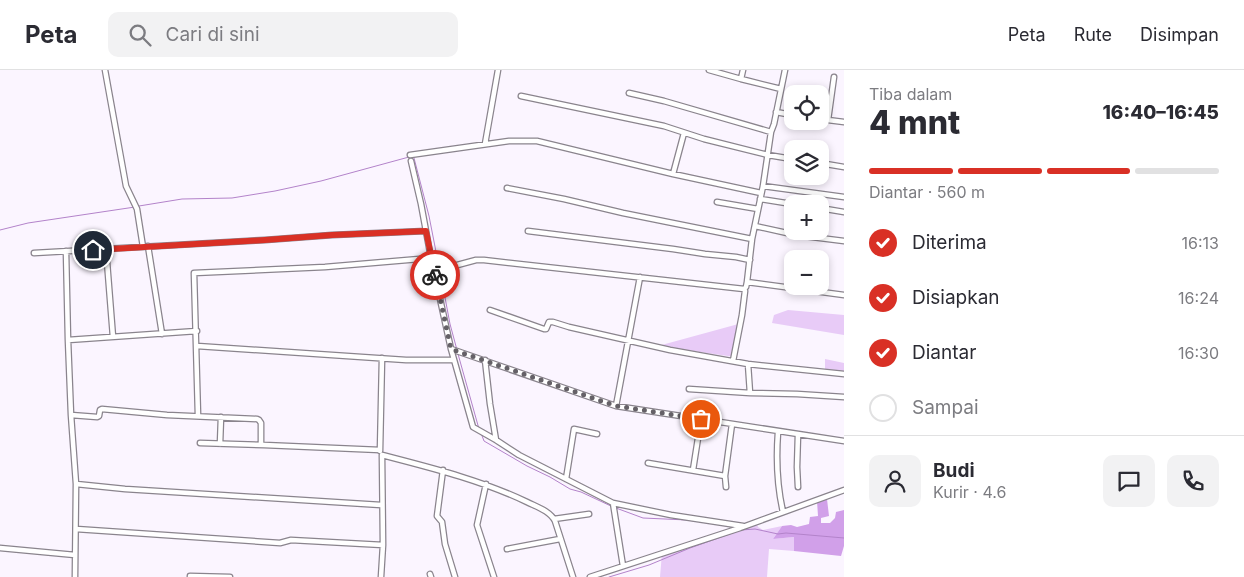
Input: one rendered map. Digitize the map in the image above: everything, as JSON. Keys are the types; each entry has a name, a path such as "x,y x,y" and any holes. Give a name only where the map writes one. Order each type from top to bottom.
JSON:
{"street":[{"path":"105,70 126,186 136,206 146,246 162,334"},
{"path":"485,144 498,70"},
{"path":"709,70 781,89"},
{"path":"741,79 743,70"},
{"path":"733,361 771,132 785,70"},
{"path":"829,113 834,77"},
{"path":"629,93 664,101 771,132"},
{"path":"521,96 664,126 704,139 784,158"},
{"path":"776,112 784,114"},
{"path":"829,120 844,122"},
{"path":"673,174 684,133"},
{"path":"410,155 509,141 545,142 673,174 761,193"},
{"path":"411,161 431,258 436,271 455,350 454,360 474,428 484,432 519,455 613,504 742,527"},
{"path":"829,164 844,167"},
{"path":"763,186 844,197"},
{"path":"507,188 752,239"},
{"path":"760,199 784,203"},
{"path":"717,202 758,209"},
{"path":"829,210 844,212"},
{"path":"755,226 796,235 844,242"},
{"path":"34,253 426,231"},
{"path":"528,231 750,260"},
{"path":"106,249 113,337"},
{"path":"66,251 71,415 76,484 75,577"},
{"path":"198,416 194,273 325,267 431,258"},
{"path":"436,271 476,260 484,260 744,290"},
{"path":"616,406 640,277"},
{"path":"747,282 844,296"},
{"path":"490,310 544,329 546,329 550,322 553,322 670,350 748,364 844,374"},
{"path":"68,340 197,331"},
{"path":"197,346 406,360 454,360"},
{"path":"455,350 616,406 844,442"},
{"path":"381,577 383,545 381,505 382,358"},
{"path":"485,360 496,440"},
{"path":"748,364 750,393"},
{"path":"689,389 844,397"},
{"path":"71,415 97,417 102,409 259,420 261,424 261,445"},
{"path":"220,444 221,417"},
{"path":"692,470 701,419"},
{"path":"726,487 725,476 732,424"},
{"path":"566,479 574,429 597,434"},
{"path":"778,432 776,465 784,512"},
{"path":"798,434 798,486"},
{"path":"200,443 381,453 486,484 550,514 554,519 573,577"},
{"path":"648,463 725,476"},
{"path":"443,470 437,516 442,522 444,544 455,577"},
{"path":"76,484 125,489 381,505"},
{"path":"486,484 477,525 494,577"},
{"path":"590,577 742,527 844,490"},
{"path":"613,504 623,566"},
{"path":"554,519 589,514"},
{"path":"76,529 280,543 291,540 383,545"},
{"path":"506,549 560,539"},
{"path":"0,548 75,555"},
{"path":"190,576 230,577"}],"shaded area":[{"path":"788,310 844,315 844,335 772,323 774,315"},
{"path":"742,323 735,357 658,346"},
{"path":"825,359 844,363 844,374 825,371"},
{"path":"827,499 829,516 821,518 821,523 830,523 835,518 836,512 844,510 844,546 841,556 794,551 794,537 773,539 782,526 791,525 797,527 809,524 810,517 818,516 817,501"},
{"path":"756,522 758,527 763,530 782,526 773,539 794,537 794,551 769,549 767,577 660,577 662,553"}],"waterway":[{"path":"139,206 182,199 232,198 275,191 321,181 409,157"},
{"path":"413,157 429,216 439,267"},
{"path":"0,230 28,223 135,207"},
{"path":"440,271 457,350"},
{"path":"458,354 479,429"},
{"path":"481,433 484,441 527,466 570,489 613,507"},
{"path":"616,508 643,518 710,523"},
{"path":"609,577 649,565 741,530 755,529 778,534 844,538"}],"way so far":[{"path":"435,275 451,349 616,406 701,419"}],"route":[{"path":"93,250 426,231 435,275"}]}
